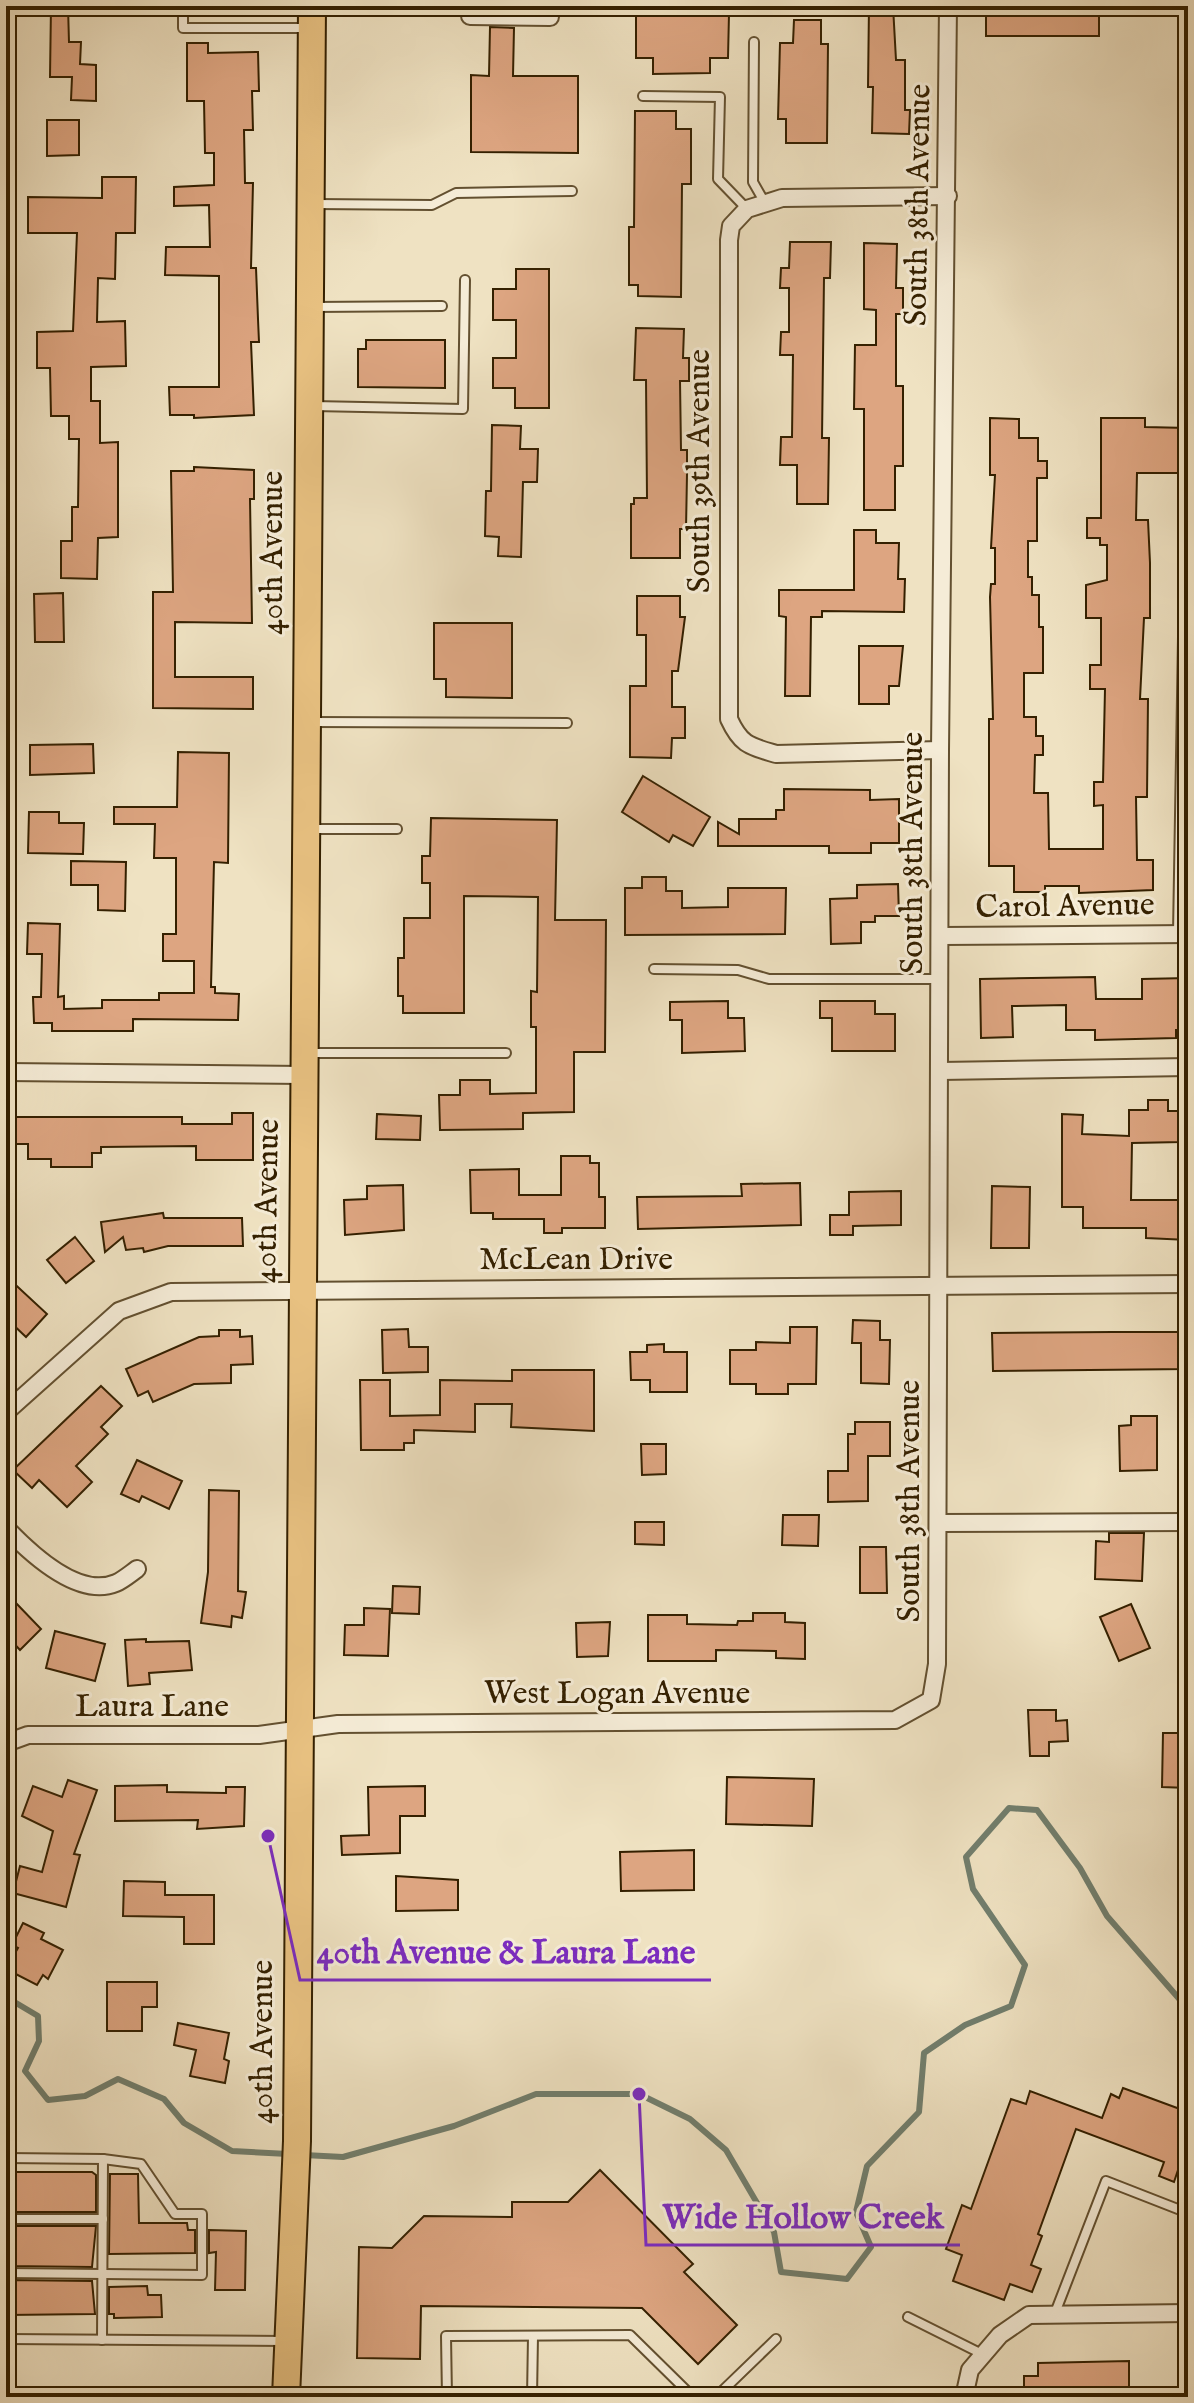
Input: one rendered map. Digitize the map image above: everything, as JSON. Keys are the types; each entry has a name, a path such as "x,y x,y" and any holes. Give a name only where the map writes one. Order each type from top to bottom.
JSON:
{"main road":[{"name":"40th Avenue","path":"286,2397 297,2141 300,1289 312,13"}],"street":[{"path":"470,6 470,16 550,17"},
{"name":"South 38th Avenue","path":"931,1700 937,1664 942,936 940,750 948,6"},
{"path":"747,209 782,198 948,196"},
{"name":"South 39th Avenue","path":"747,209 731,226 729,240 727,704 738,738 776,754 940,750"},
{"path":"1185,934 1188,578"},
{"name":"Carol Avenue","path":"942,936 1185,934"},
{"path":"6,1072 304,1064"},
{"path":"941,1071 1188,1067"},
{"name":"McLean Drive","path":"7,1409 103,1325 140,1301 171,1292 1188,1284"},
{"path":"938,1523 1187,1522"},
{"path":"6,1528 37,1559 76,1582 114,1585 137,1569"},
{"name":"West Logan Avenue","path":"298,1727 895,1720 931,1700"},
{"name":"Laura Lane","path":"6,1743 28,1735 259,1735 298,1727"},
{"path":"964,2397 970,2370 1000,2335 1029,2315 1188,2313"}],"lane":[{"path":"183,6 183,28 312,13"},
{"path":"754,42 753,182 765,204"},
{"path":"643,96 720,97 718,179 747,209"},
{"path":"310,204 432,205 456,193 572,191"},
{"path":"309,406 463,409 465,280"},
{"path":"309,307 442,306"},
{"path":"306,722 567,723"},
{"path":"305,829 397,829"},
{"path":"654,969 738,970 769,979 941,979"},
{"path":"304,1064 506,1053"},
{"path":"6,2158 103,2159 141,2164 175,2214 202,2214 202,2275 6,2273"},
{"path":"102,2340 103,2159"},
{"path":"1054,2314 1106,2181 1188,2213"},
{"path":"6,2219 103,2219"},
{"path":"908,2317 983,2354"},
{"path":"447,2397 446,2336 630,2335 693,2397"},
{"path":"532,2397 533,2336"},
{"path":"6,2339 288,2341"},
{"path":"716,2397 776,2339"},
{"path":"335,2396 373,2397"}],"building":[{"path":"51,6 68,6 69,42 81,42 80,64 96,65 96,101 71,100 72,77 50,77"},
{"path":"869,6 893,6 896,60 905,60 905,110 910,110 909,134 872,133 873,87 868,87"},
{"path":"986,6 1099,6 1099,36 986,36"},
{"path":"636,14 729,14 728,58 710,58 710,73 653,74 653,58 636,58"},
{"path":"794,20 821,20 821,44 828,44 827,143 786,143 786,119 778,119 780,43 793,43"},
{"path":"490,27 514,28 513,76 578,76 578,153 471,152 471,75 489,76"},
{"path":"187,43 208,43 208,53 258,52 259,91 252,91 253,130 244,130 245,183 253,183 251,268 256,268 259,342 251,342 254,415 194,418 194,415 170,415 169,387 219,387 219,276 165,275 166,247 210,247 209,205 174,206 174,187 214,185 214,153 205,153 204,101 187,101"},
{"path":"635,111 676,111 676,129 691,129 691,184 682,184 681,297 638,296 638,285 629,285 629,227 634,227"},
{"path":"47,120 79,120 79,155 47,156"},
{"path":"102,177 136,177 135,233 116,233 115,279 98,278 97,322 125,321 126,366 91,367 91,401 100,401 100,443 118,442 118,537 98,538 97,579 61,578 61,541 72,541 72,507 78,507 79,439 69,439 69,416 51,416 50,368 37,368 37,332 73,331 77,233 28,233 28,197 102,198"},
{"path":"790,242 831,242 830,278 824,278 822,438 829,438 828,504 797,504 797,465 780,465 781,437 792,437 793,355 780,355 781,332 789,332 789,288 780,288 781,268 789,268"},
{"path":"864,243 897,244 896,288 903,288 903,314 896,314 896,386 903,386 903,466 895,466 895,510 864,510 864,409 854,409 855,345 876,345 876,310 864,309"},
{"path":"516,269 549,269 549,408 515,408 515,388 493,388 493,358 516,358 516,320 493,320 493,289 516,289"},
{"path":"636,328 684,329 683,358 689,358 689,381 680,381 681,450 687,450 687,474 686,529 680,529 680,558 631,558 631,504 634,504 634,498 647,498 646,380 634,380"},
{"path":"366,340 445,340 445,388 358,387 358,349 366,349"},
{"path":"990,418 1019,419 1019,438 1038,438 1038,461 1047,461 1047,478 1037,478 1037,541 1028,541 1028,577 1032,577 1032,595 1039,595 1039,627 1043,627 1043,673 1024,673 1024,717 1036,717 1036,736 1043,736 1043,755 1035,755 1034,793 1048,793 1049,849 1103,849 1103,805 1094,806 1094,782 1103,782 1105,689 1090,689 1090,665 1101,665 1101,618 1086,618 1086,585 1107,580 1107,545 1100,545 1100,538 1087,538 1087,518 1101,518 1101,418 1145,418 1145,427 1188,428 1188,473 1137,473 1136,520 1148,520 1150,618 1144,618 1140,699 1148,699 1147,797 1136,797 1137,860 1153,860 1153,890 1079,893 1079,886 1045,886 1045,892 1014,892 1014,866 989,866 989,719 993,719 990,597 991,584 995,584 995,548 991,548 995,475 990,475"},
{"path":"492,425 521,426 520,449 538,449 537,482 523,482 521,557 498,556 499,537 485,536 486,491 491,491"},
{"path":"194,467 254,470 254,499 250,499 252,623 175,622 175,677 253,677 253,709 153,708 153,592 173,592 171,471 194,471"},
{"path":"854,530 876,530 876,543 899,543 898,579 905,579 904,612 822,611 822,617 811,617 810,696 785,696 786,617 779,616 779,590 854,590"},
{"path":"63,593 64,642 35,642 34,594"},
{"path":"637,596 680,596 680,617 685,617 678,671 672,671 672,707 685,707 685,738 672,738 671,758 630,757 630,686 646,686 646,635 637,635"},
{"path":"434,623 512,623 512,698 446,697 446,679 434,679"},
{"path":"859,646 903,646 899,686 889,686 889,704 859,704"},
{"path":"93,744 94,773 30,775 30,745"},
{"path":"178,752 229,753 228,863 214,862 211,987 215,987 215,993 239,994 238,1020 133,1019 133,1031 52,1031 52,1023 34,1023 33,997 41,997 42,954 27,954 28,923 60,924 58,997 64,996 64,1009 102,1008 102,1000 159,1000 159,993 194,993 194,961 163,961 163,934 176,934 176,858 154,858 155,824 114,824 114,807 177,807"},
{"path":"643,776 710,817 693,846 673,835 669,842 622,812"},
{"path":"784,789 870,790 870,800 899,799 899,843 871,843 871,853 829,853 829,846 718,846 718,822 739,834 739,819 776,819 776,810 784,810"},
{"path":"29,812 59,812 59,823 84,823 83,854 28,853"},
{"path":"431,818 557,820 555,920 606,920 605,1052 574,1052 574,1112 523,1113 523,1129 440,1130 439,1095 460,1095 460,1080 490,1080 490,1094 536,1093 536,1027 531,1027 531,991 537,992 538,897 464,896 464,1013 403,1013 403,996 398,996 398,958 404,958 404,918 430,918 430,883 422,883 422,856 430,856"},
{"path":"71,861 126,862 125,911 98,910 98,885 71,885"},
{"path":"642,877 666,877 666,891 682,891 682,908 728,907 728,888 786,888 785,934 625,935 625,888 642,888"},
{"path":"898,884 899,916 875,916 875,922 861,922 861,943 831,944 830,899 857,898 857,885"},
{"path":"1095,977 1096,999 1142,999 1142,979 1188,978 1188,1030 1176,1030 1176,1038 1095,1040 1095,1030 1066,1030 1066,1005 1012,1006 1013,1037 981,1038 980,979"},
{"path":"728,1001 728,1018 744,1018 745,1051 682,1053 682,1020 670,1020 670,1002"},
{"path":"820,1001 875,1001 875,1014 895,1014 895,1051 832,1051 832,1018 820,1018"},
{"path":"1148,1100 1168,1100 1168,1111 1181,1111 1181,1142 1132,1143 1131,1200 1188,1200 1188,1240 1146,1238 1146,1228 1083,1228 1083,1207 1062,1207 1062,1114 1083,1115 1082,1134 1129,1136 1129,1110 1148,1110"},
{"path":"232,1113 253,1113 253,1160 196,1160 196,1146 101,1147 101,1153 92,1153 92,1167 51,1167 51,1159 28,1159 28,1144 6,1144 6,1117 182,1117 182,1124 232,1124"},
{"path":"377,1114 421,1116 420,1140 376,1139"},
{"path":"561,1156 590,1156 590,1163 599,1163 599,1197 605,1197 605,1228 562,1228 562,1233 544,1233 544,1219 493,1219 493,1213 471,1213 470,1170 519,1169 519,1195 561,1195"},
{"path":"800,1183 801,1225 638,1229 637,1197 742,1196 741,1184"},
{"path":"403,1185 404,1230 345,1235 344,1200 367,1199 367,1186"},
{"path":"992,1186 1030,1187 1029,1248 991,1248"},
{"path":"901,1191 901,1225 853,1226 853,1235 830,1235 830,1215 849,1215 849,1192"},
{"path":"163,1213 164,1218 242,1218 243,1246 168,1246 144,1252 143,1248 126,1250 123,1237 105,1252 101,1222"},
{"path":"75,1237 94,1261 66,1283 47,1260"},
{"path":"6,1276 47,1314 26,1337 6,1318"},
{"path":"853,1320 880,1321 880,1340 890,1340 889,1384 861,1383 861,1343 852,1343"},
{"path":"790,1327 817,1327 816,1384 788,1384 788,1394 756,1394 756,1384 730,1384 730,1350 756,1350 756,1342 790,1343"},
{"path":"408,1329 409,1347 428,1347 428,1372 383,1373 382,1330"},
{"path":"219,1330 240,1330 240,1337 252,1336 253,1364 231,1365 231,1383 194,1384 153,1402 148,1391 138,1396 126,1369 199,1337 219,1336"},
{"path":"1188,1332 1188,1369 993,1371 992,1333"},
{"path":"664,1344 664,1352 687,1352 687,1392 650,1392 650,1380 631,1380 630,1352 647,1352 647,1345"},
{"path":"512,1370 594,1370 594,1431 511,1427 512,1404 475,1404 475,1432 414,1430 414,1443 404,1443 404,1450 361,1450 360,1380 390,1380 390,1416 440,1415 440,1380 512,1381"},
{"path":"101,1386 122,1406 101,1427 108,1434 76,1466 92,1482 67,1507 39,1480 32,1488 13,1470"},
{"path":"1131,1416 1157,1416 1157,1470 1120,1471 1119,1426 1131,1425"},
{"path":"855,1422 890,1422 890,1456 868,1456 868,1501 828,1502 828,1471 848,1471 848,1434 855,1434"},
{"path":"641,1444 666,1444 666,1474 642,1475"},
{"path":"137,1460 182,1481 169,1509 142,1496 139,1502 121,1494"},
{"path":"209,1490 239,1491 238,1591 246,1592 242,1618 232,1616 231,1627 201,1623 208,1572"},
{"path":"783,1515 819,1515 818,1546 782,1545"},
{"path":"635,1522 664,1522 664,1545 635,1544"},
{"path":"1109,1533 1144,1533 1142,1581 1095,1579 1096,1541 1109,1542"},
{"path":"860,1547 886,1547 887,1593 860,1593"},
{"path":"393,1586 420,1587 419,1614 392,1613"},
{"path":"15,1602 41,1629 20,1650 6,1635 6,1610"},
{"path":"1131,1604 1150,1648 1119,1661 1100,1617"},
{"path":"364,1608 390,1609 388,1656 344,1655 345,1625 364,1625"},
{"path":"753,1613 785,1613 785,1622 805,1623 805,1659 776,1658 776,1651 716,1650 716,1661 648,1661 648,1615 687,1615 687,1624 737,1625 738,1621 753,1621"},
{"path":"610,1622 608,1656 577,1657 576,1623"},
{"path":"55,1631 105,1644 95,1681 46,1668"},
{"path":"146,1639 146,1642 189,1641 192,1670 149,1673 150,1684 128,1686 125,1640"},
{"path":"1028,1710 1056,1710 1056,1721 1067,1720 1068,1741 1049,1742 1049,1756 1030,1756"},
{"path":"1163,1733 1188,1733 1188,1788 1162,1787"},
{"path":"727,1777 814,1779 812,1826 726,1824"},
{"path":"68,1780 97,1790 74,1854 80,1855 66,1907 13,1893 20,1866 42,1872 53,1831 22,1816 33,1786 62,1797"},
{"path":"167,1785 167,1792 226,1793 226,1787 245,1787 244,1826 197,1829 198,1820 115,1821 115,1786"},
{"path":"425,1786 425,1816 400,1816 400,1853 342,1855 341,1836 369,1835 368,1787"},
{"path":"694,1850 694,1890 621,1891 620,1852"},
{"path":"396,1876 458,1880 458,1910 396,1911"},
{"path":"124,1881 165,1882 165,1895 214,1895 214,1944 184,1944 184,1917 123,1916"},
{"path":"23,1923 44,1933 41,1939 63,1950 48,1979 43,1975 37,1985 6,1969 18,1948 12,1945"},
{"path":"107,1982 157,1982 157,2007 142,2007 142,2031 107,2031"},
{"path":"178,2023 229,2033 224,2059 229,2061 225,2083 190,2076 196,2050 174,2045"},
{"path":"1123,2088 1188,2112 1188,2174 1178,2170 1174,2182 1159,2176 1164,2162 1076,2129 1038,2234 1042,2236 1031,2265 1041,2269 1032,2292 1010,2284 1004,2300 953,2281 962,2255 946,2249 962,2205 971,2209 1011,2099 1026,2104 1030,2091 1102,2118 1111,2094 1119,2098"},
{"path":"600,2170 693,2264 684,2272 737,2325 698,2364 642,2308 421,2306 420,2359 357,2358 359,2247 392,2248 424,2216 512,2217 512,2202 568,2202"},
{"path":"6,2172 92,2172 96,2175 96,2212 6,2212"},
{"path":"110,2174 138,2174 139,2223 187,2223 188,2230 195,2230 195,2253 109,2254"},
{"path":"6,2226 96,2226 92,2267 6,2266"},
{"path":"209,2230 246,2231 245,2290 215,2290 216,2252 209,2253"},
{"path":"6,2280 92,2281 95,2314 6,2315"},
{"path":"147,2286 148,2295 161,2295 162,2317 114,2318 114,2314 109,2314 109,2287"},
{"path":"1129,2361 1129,2397 1024,2397 1024,2376 1038,2376 1038,2363"}],"waterway":[{"path":"304,2155 343,2157 454,2126 536,2094 639,2094 690,2119 726,2150 774,2232 781,2272 847,2279 871,2247 856,2212 867,2166 919,2112 924,2053 965,2025 1011,2006 1025,1965 973,1889 966,1857 1009,1808 1037,1810 1080,1868 1107,1916 1188,2009"},
{"path":"6,1997 38,2016 39,2041 25,2071 48,2100 85,2096 118,2079 164,2099 184,2123 232,2151 288,2154"}],"place":[{"name":"40th Avenue & Laura Lane","path":"268,1836"},
{"name":"Wide Hollow Creek","path":"639,2094"}]}
